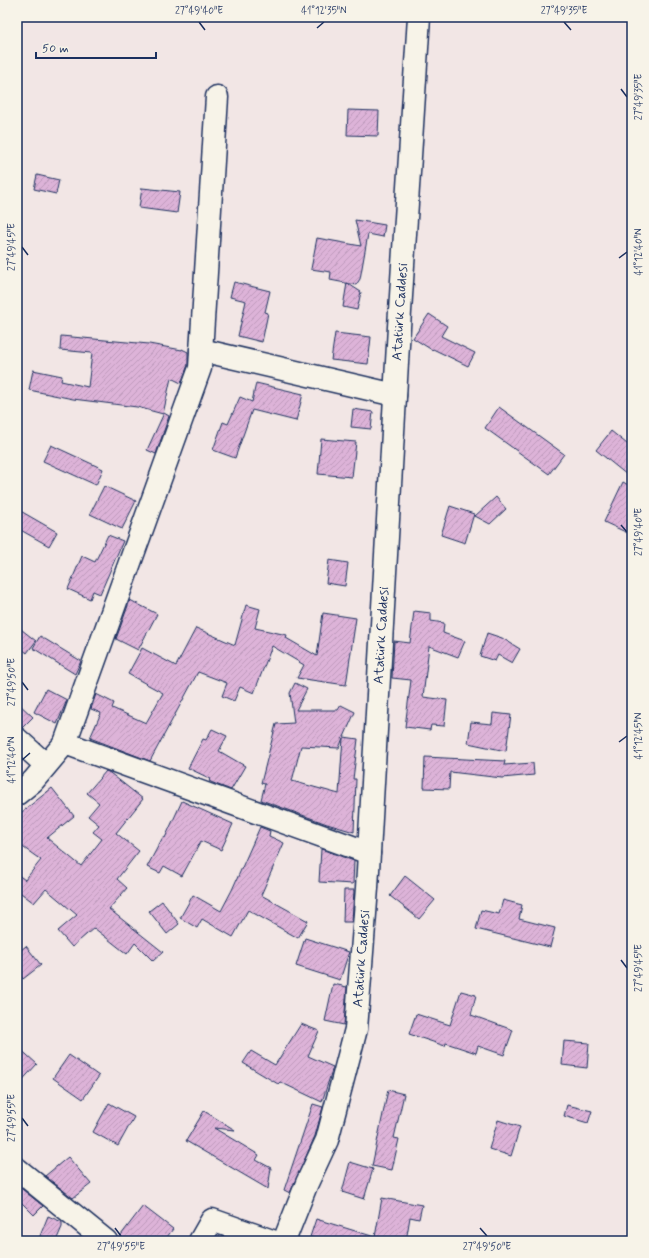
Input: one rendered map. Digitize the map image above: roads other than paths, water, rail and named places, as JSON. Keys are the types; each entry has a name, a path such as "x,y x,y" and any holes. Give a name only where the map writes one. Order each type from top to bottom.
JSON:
{"street":[{"name":"Atatürk Caddesi","path":"284,1241 307,1183 327,1140 356,1029 369,853 395,395 419,17"},
{"path":"17,794 33,781 56,754 200,368 216,98"},
{"path":"201,350 395,395"},
{"path":"23,744 369,853"},
{"path":"17,1169 106,1241"},
{"path":"200,1241 212,1220 272,1241"}]}
